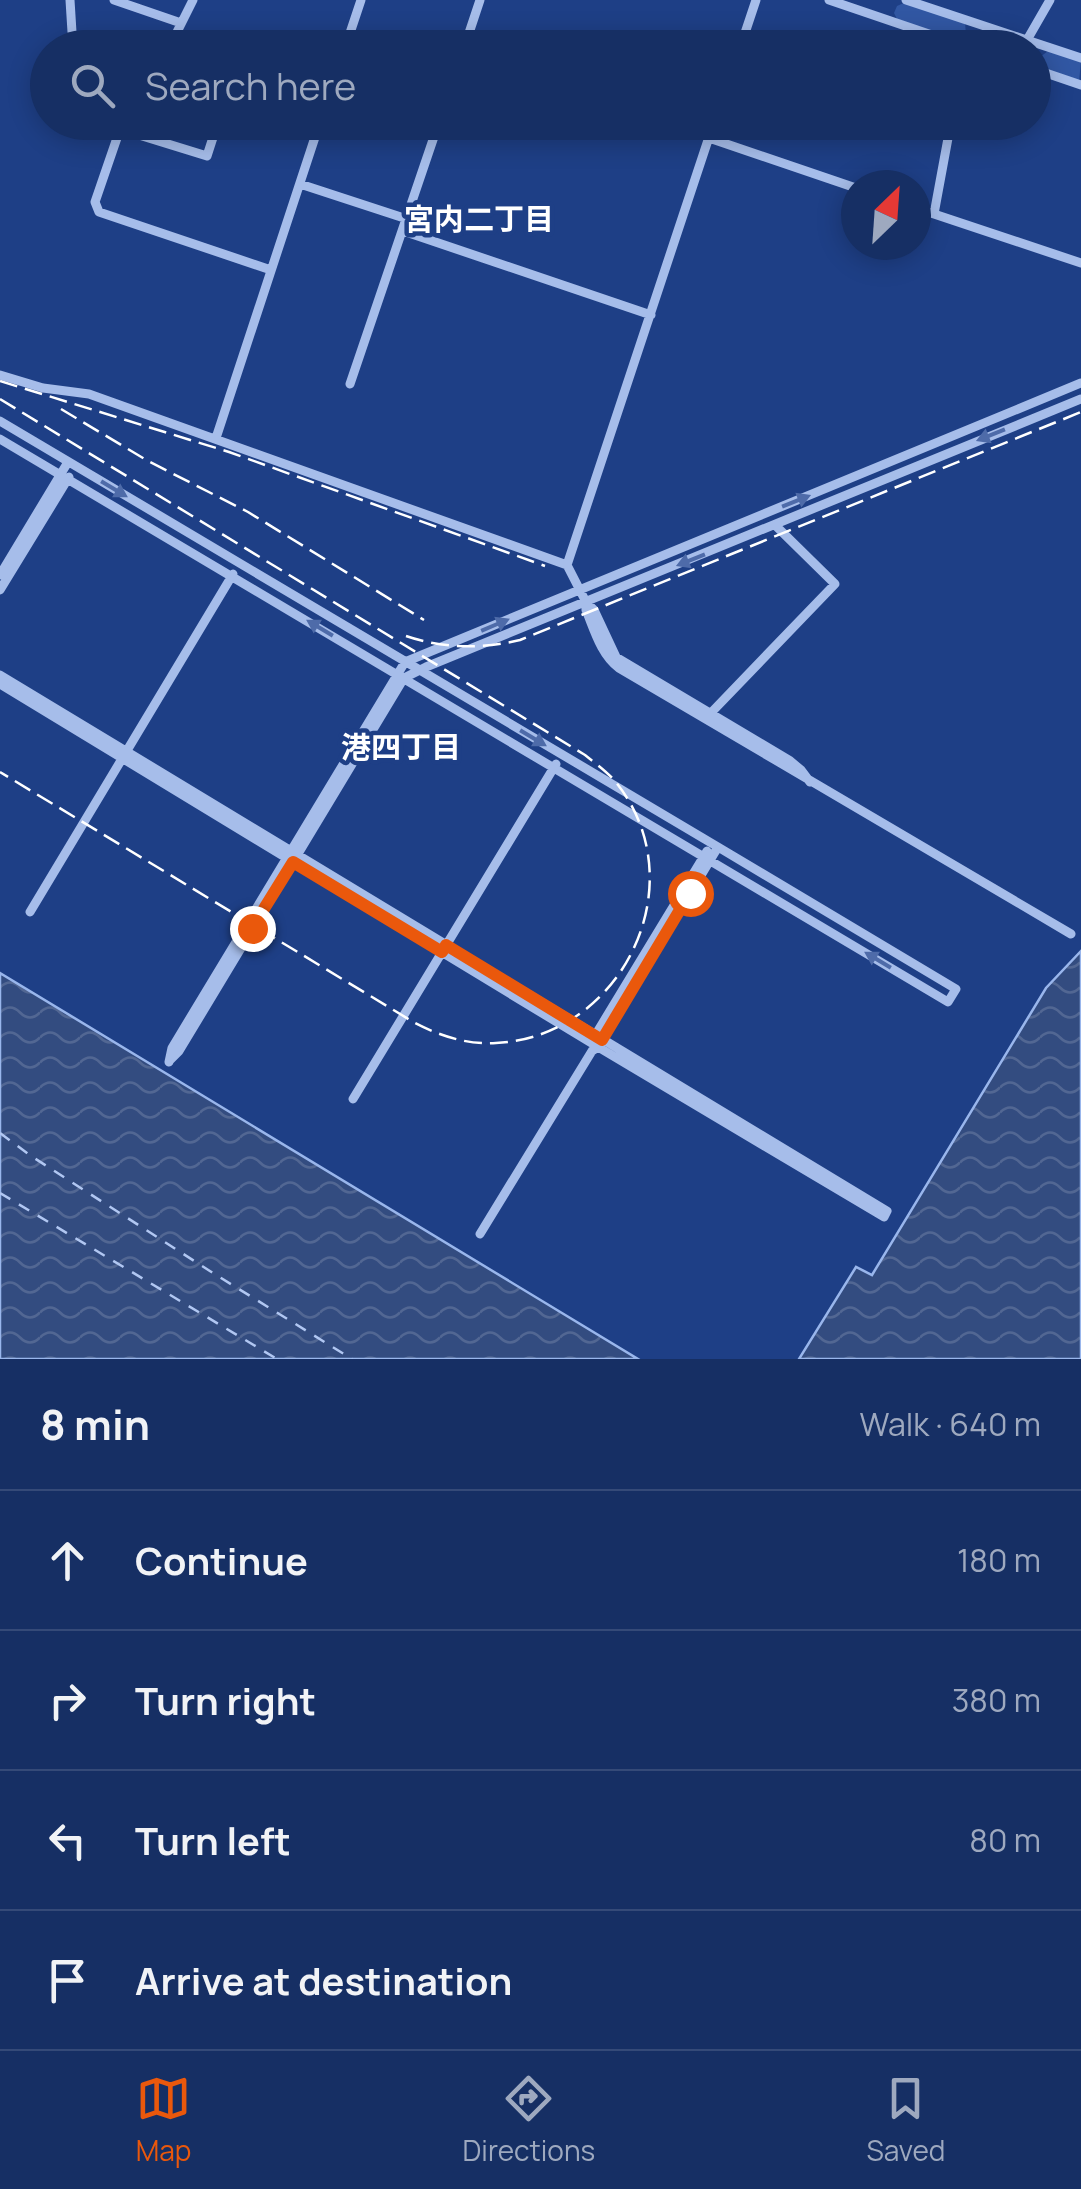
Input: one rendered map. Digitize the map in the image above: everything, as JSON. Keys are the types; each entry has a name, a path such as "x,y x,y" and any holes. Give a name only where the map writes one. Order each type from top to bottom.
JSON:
{"street":[{"path":"70,0 71,30"},
{"path":"114,0 182,23"},
{"path":"178,30 192,0"},
{"path":"352,30 361,0"},
{"path":"470,30 480,0"},
{"path":"746,30 756,0"},
{"path":"829,0 917,30"},
{"path":"906,0 997,30"},
{"path":"1033,30 1050,0"},
{"path":"1051,48 1081,58"},
{"path":"1051,75 1081,85"},
{"path":"116,140 96,202 99,212 271,270"},
{"path":"155,140 206,156 212,140"},
{"path":"216,438 314,140"},
{"path":"350,384 434,140"},
{"path":"708,140 567,565 616,657 810,782 1071,934"},
{"path":"715,140 841,183"},
{"path":"934,214 948,140"},
{"path":"300,184 407,219"},
{"path":"931,213 1081,263"},
{"path":"403,231 651,315"},
{"path":"0,375 43,388 89,394 567,565"},
{"path":"292,856 169,1062 172,1048 292,856 406,662 1081,383"},
{"path":"401,676 1081,398"},
{"path":"0,422 956,988 948,1002 0,439"},
{"path":"922,449 927,461"},
{"path":"0,575 72,464"},
{"path":"0,590 64,476"},
{"path":"708,716 835,584 775,525"},
{"path":"30,912 240,563"},
{"path":"0,675 124,755"},
{"path":"0,684 292,856 596,1043 884,1217 887,1211 596,1043"},
{"path":"352,1100 562,755"},
{"path":"480,1234 714,846"}],"shaded area":[{"path":"906,2 965,23 966,30 928,30 897,19 897,6"},
{"path":"1051,52 1081,61 1079,82 1051,71"}],"water":[{"path":"1081,951 1081,1359 799,1359 856,1267 872,1275 1046,988"},
{"path":"0,973 638,1359 0,1359"}],"ferry route":[{"path":"0,1133 352,1359"},
{"path":"0,1193 277,1359"}],"railway":[{"path":"0,381 229,452 545,566"},
{"path":"0,399 585,755 614,780 638,820 649,862 647,906 634,947 612,984 580,1013 541,1034 496,1043 465,1041 415,1023 0,772"},
{"path":"61,409 148,461 248,512 424,620"},
{"path":"406,636 463,646 520,640 1081,412"}],"district":[{"name":"宮内二丁目","path":"479,218"},
{"name":"港四丁目","path":"401,746"}],"route":[{"path":"252,928 293,862 442,952 446,945 602,1040 690,893"}]}
